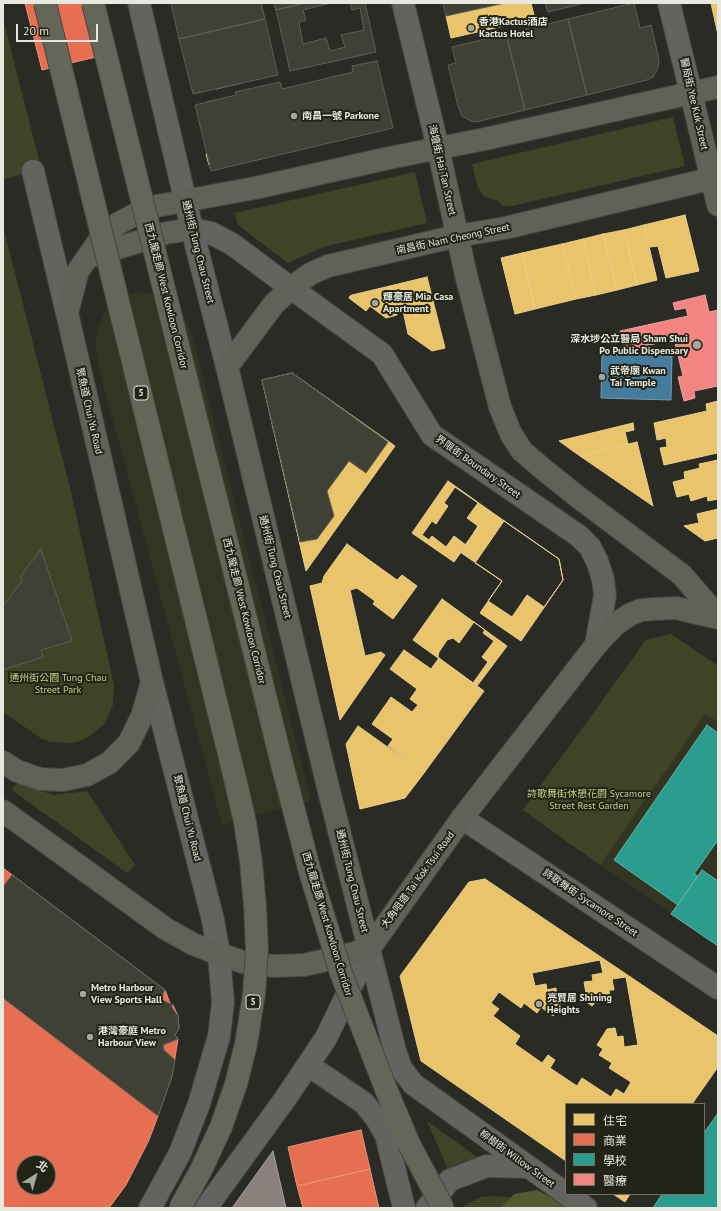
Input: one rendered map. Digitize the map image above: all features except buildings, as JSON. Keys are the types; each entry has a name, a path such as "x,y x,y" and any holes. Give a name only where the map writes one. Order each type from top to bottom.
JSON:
{"highway":[{"name":"5","path":"45,3 236,783 245,822 251,862 255,908 256,949 254,994 246,1044 236,1084 221,1126 201,1170 180,1208"},
{"name":"西九龍走廊 West Kowloon Corridor","path":"93,3 281,761 310,872 341,973 409,1144 428,1208"},
{"path":"409,1144 443,1208"}],"main road":[{"path":"185,201 255,188 718,87"},
{"name":"醫局街 Yee Kuk Street","path":"691,93 715,177 718,205"},
{"name":"海壇街 Hai Tan Street","path":"438,148 457,236 500,407 511,434 522,452 578,497 682,575 718,617"},
{"name":"南昌街 Nam Cheong Street","path":"227,367 274,304 291,288 310,274 328,266 457,236 506,228 715,177"},
{"name":"聚魚道 Chui Yu Road","path":"3,762 17,771 40,779 63,780 87,774 108,763 129,743 142,716 152,682 67,313 78,271 101,238 118,224 136,214 157,206 185,201"},
{"path":"86,258 166,233 192,229"},
{"name":"通州街 Tung Chau Street","path":"227,367 350,878 369,948"},
{"name":"大角咀道 Tai Kok Tsui Road","path":"369,948 462,818 596,645 615,625 641,610 676,608 718,617"},
{"path":"3,811 166,929 193,944 219,954 246,963 273,966 296,965 335,958 369,948"}],"street":[{"name":"通州街 Tung Chau Street","path":"138,3 185,201 227,367"},
{"name":"海壇街 Hai Tan Street","path":"403,3 438,148"},
{"name":"醫局街 Yee Kuk Street","path":"669,3 691,93"},
{"path":"33,171 67,313"},
{"name":"界限街 Boundary Street","path":"192,229 211,233 232,244 382,354 432,435 579,536 590,547 598,561 603,579 605,595"},
{"name":"大角咀道 Tai Kok Tsui Road","path":"596,645 605,595"},
{"name":"聚魚道 Chui Yu Road","path":"152,682 213,920 219,954"},
{"name":"詩歌舞街 Sycamore Street","path":"462,818 718,988"},
{"name":"通州街 Tung Chau Street","path":"369,948 394,1051 401,1068 413,1084 448,1109"},
{"name":"大角咀道 Tai Kok Tsui Road","path":"206,1208 285,1099 326,1038 369,948"},
{"path":"150,1208 180,1153 199,1104 215,1051 219,1036 222,1003 219,954"},
{"path":"308,1065 364,1103 376,1118 386,1135 404,1208"},
{"name":"柳樹街 Willow Street","path":"448,1109 565,1193"},
{"path":"428,1208 450,1180 487,1166 528,1167"},
{"name":"柳樹街 Willow Street","path":"568,1195 586,1208"}],"shaded area":[{"path":"142,292 161,295 177,307 188,324 195,345 311,801 222,825 98,365 96,344 98,326 107,308 122,296"},
{"path":"705,713 718,722 718,946 600,865"}],"green space":[{"path":"3,18 41,168 3,180"},
{"path":"673,117 685,166 512,206 502,206 498,201 484,196 478,188 472,164"},
{"path":"415,172 427,223 323,247 288,263 238,225 235,213"},
{"name":"通州街公園 Tung Chau Street Park","path":"3,226 71,492 114,685 113,705 105,723 90,736 81,741 71,743 51,742 42,739 3,712"},
{"name":"詩歌舞街休憩花園 Sycamore Street Rest Garden","path":"671,634 718,666 718,722 705,714 600,865 523,810 646,640"},
{"path":"17,783 54,795 87,791 135,865 127,873 12,790"},
{"path":"427,1121 481,1160 472,1159 459,1163 448,1169"},
{"path":"537,1190 571,1208 501,1208 514,1194"},
{"path":"496,1196 516,1198 532,1208 463,1208 465,1205 481,1197"}],"place":[{"name":"香港Kactus酒店 Kactus Hotel","path":"471,28"},
{"name":"南昌一號 Parkone","path":"294,116"},
{"name":"輝豪居 Mia Casa Apartment","path":"375,303"},
{"name":"深水埗公立醫局 Sham Shui Po Public Dispensary","path":"697,345"},
{"name":"武帝廟 Kwan Tai Temple","path":"602,377"},
{"name":"Metro Harbour View Sports Hall","path":"83,994"},
{"name":"亮賢居 Shining Heights","path":"539,1004"},
{"name":"港灣豪庭 Metro Harbour View","path":"90,1037"}]}
